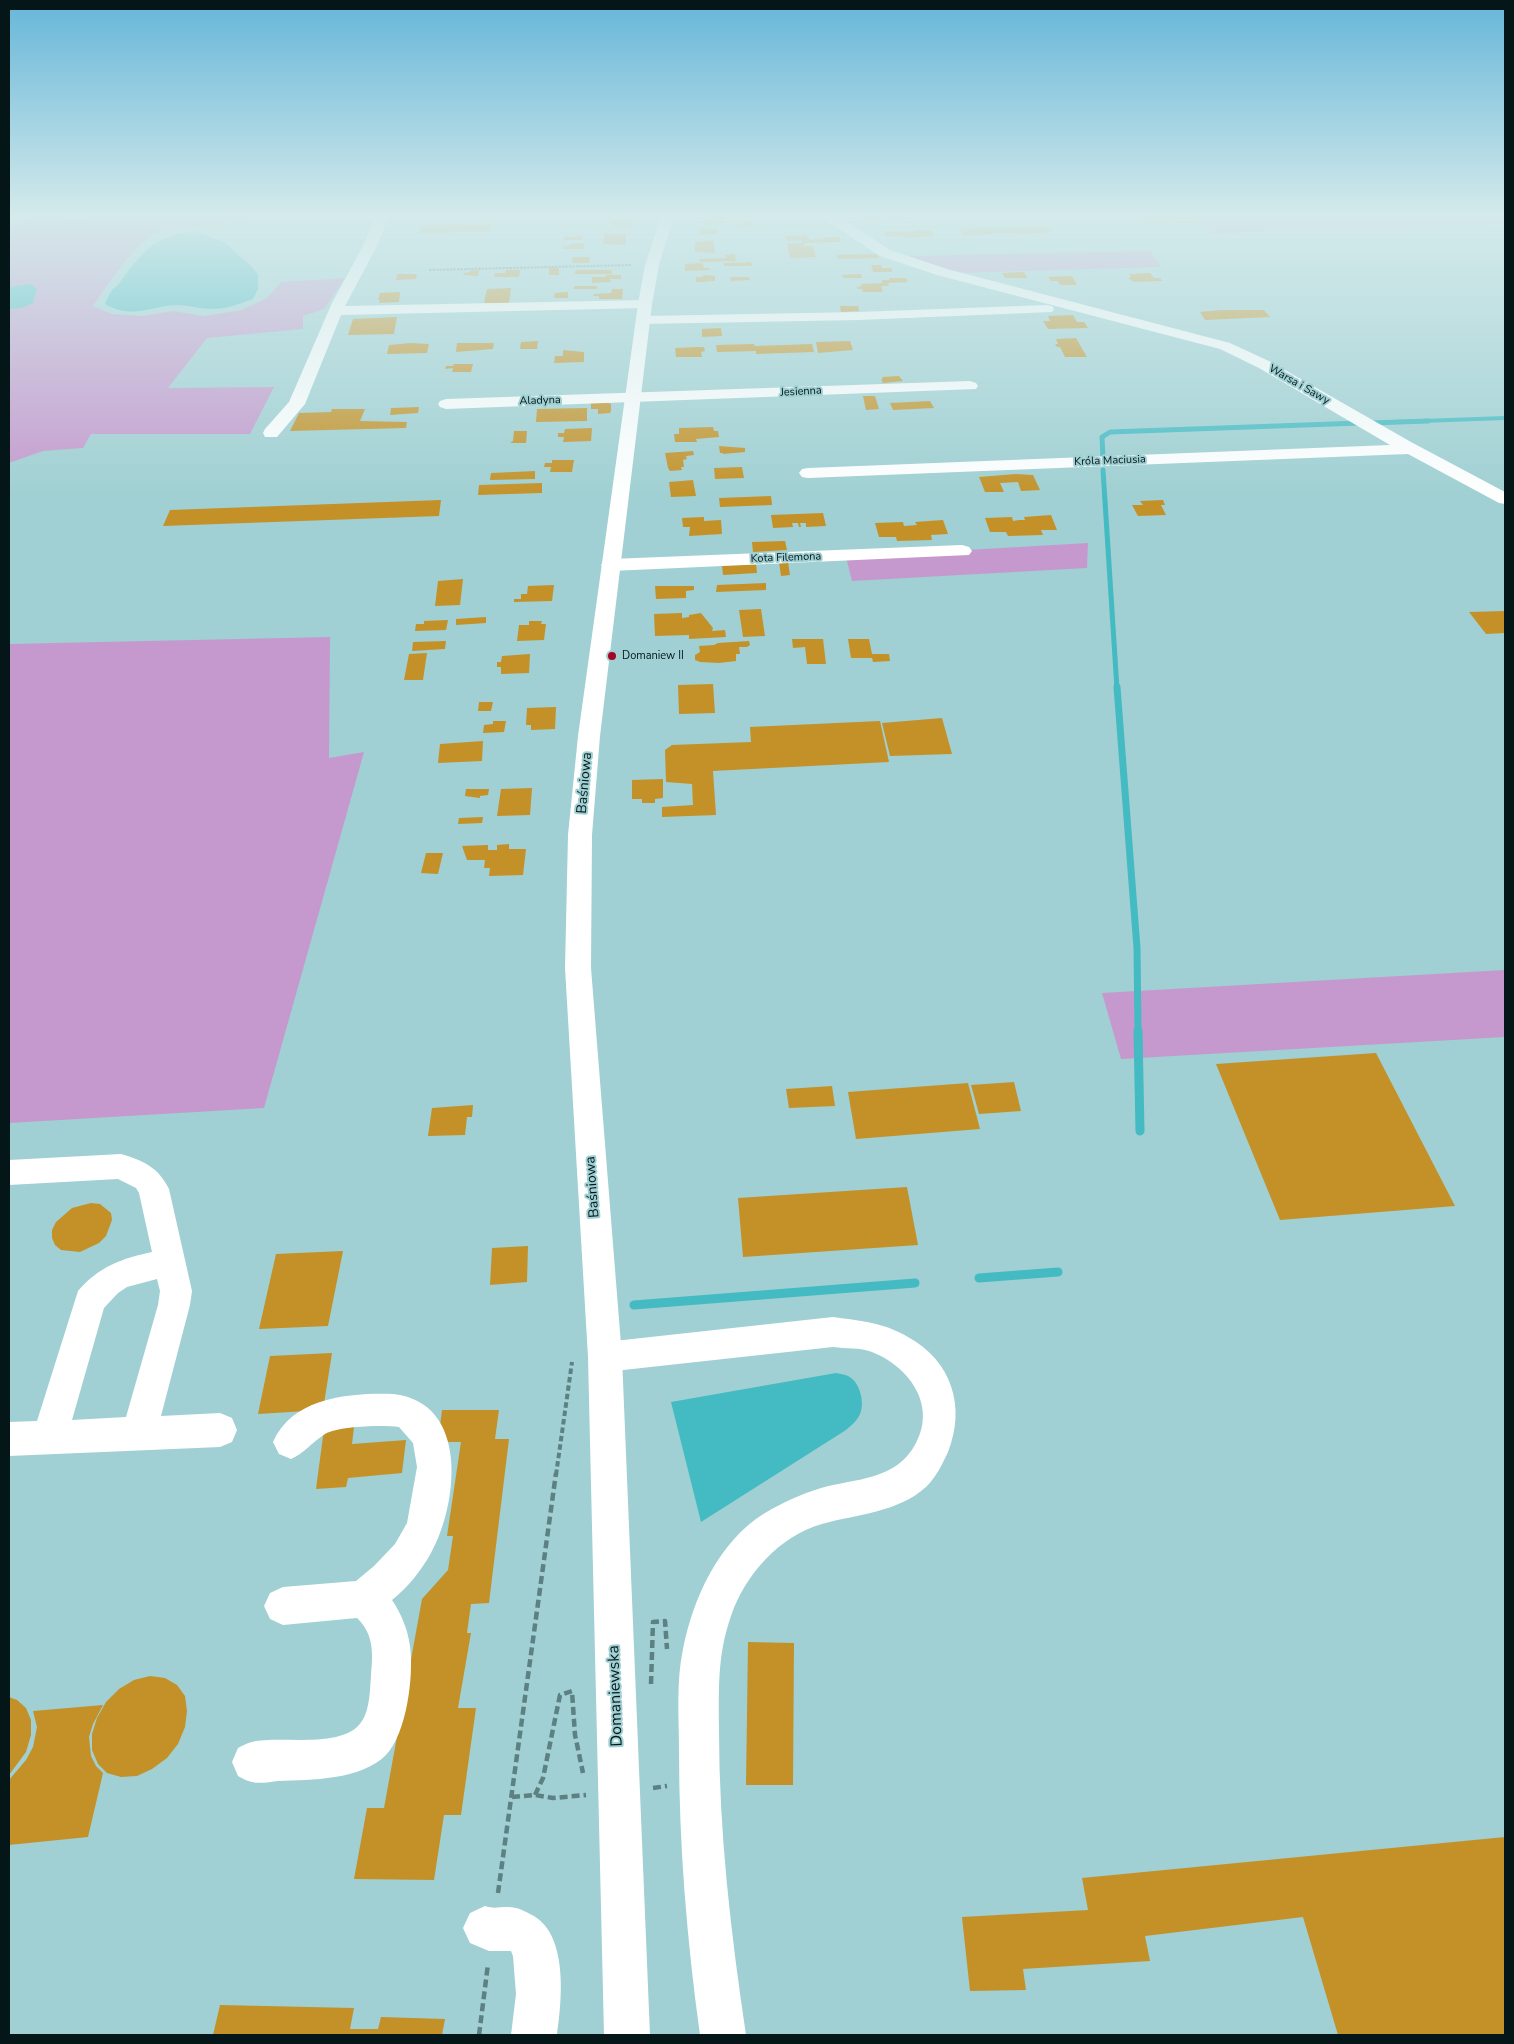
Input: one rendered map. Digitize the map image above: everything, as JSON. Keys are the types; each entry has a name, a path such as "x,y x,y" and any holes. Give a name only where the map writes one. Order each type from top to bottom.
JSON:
{"street":[{"path":"271,432 297,404 336,311 644,312 858,316 1011,310"},
{"name":"Warsa i Sawy","path":"1085,310 1225,346 1273,370 1505,499"},
{"name":"Baśniowa","path":"589,1356 578,968 580,835 590,727 644,312"},
{"name":"Jesienna","path":"633,398 970,386"},
{"name":"Aladyna","path":"446,404 633,398"},
{"name":"Króla Maciusia","path":"808,473 1412,449"},
{"name":"Kota Filemona","path":"611,566 962,552"},
{"path":"9,1172 121,1166 147,1179 154,1189 176,1290 174,1305 139,1433"},
{"path":"50,1437 90,1301 104,1284 122,1273 170,1262"},
{"path":"589,1356 833,1332 868,1336 898,1348 924,1368 938,1393 939,1422 929,1456 909,1480 887,1491 822,1506 785,1521 752,1547 726,1582 709,1627 700,1662 699,1780 708,1902 723,2035"},
{"name":"Domaniewska","path":"589,1356 627,2035"},
{"path":"283,1606 362,1599 383,1586 405,1561 420,1536 429,1506 435,1462 428,1435 422,1426 402,1411 338,1412 326,1416 301,1430 292,1442"},
{"path":"9,1439 220,1430"},
{"path":"252,1762 322,1758 358,1750 372,1741 380,1729 393,1664 390,1639 384,1622 373,1606 362,1599"},
{"path":"489,1929 516,1930 529,1940 536,1958 540,1988 534,2035"}],"path":[{"path":"479,2035 489,1929 589,1356"},
{"path":"651,1691 653,1622 665,1621 668,1660"},
{"path":"535,1795 543,1778 560,1695 572,1691 575,1735 581,1770 585,1778"},
{"path":"649,1779 649,1789"},
{"path":"512,1797 535,1795 553,1798 592,1795 588,1786"}],"shaded area":[{"path":"9,310 103,310 112,314 142,316 173,311 204,316 240,310 320,310 303,316 303,329 207,338 168,388 274,387 250,434 91,434 83,448 43,451 9,463"},
{"path":"1088,543 1087,568 852,581 846,557"},
{"path":"330,637 329,758 364,752 264,1108 9,1123 9,644"},
{"path":"1505,970 1505,1037 1121,1059 1102,993"}],"water":[{"path":"121,310 144,310 133,312"},
{"path":"836,1373 850,1377 859,1389 862,1407 855,1422 846,1430 701,1522 671,1402"}],"building":[{"path":"841,310 859,311 841,312"},
{"path":"1264,310 1270,317 1205,320 1200,312"},
{"path":"1073,315 1077,322 1084,322 1088,328 1048,329 1043,321 1050,321 1048,316"},
{"path":"397,317 394,334 348,335 353,319"},
{"path":"721,328 722,336 702,337 702,329"},
{"path":"1076,338 1087,357 1065,357 1060,347 1057,347 1055,344 1058,344 1056,339"},
{"path":"538,341 537,349 520,349 521,342"},
{"path":"850,341 853,350 818,353 816,342"},
{"path":"457,343 494,343 493,349 456,352"},
{"path":"429,344 427,353 387,354 389,345"},
{"path":"754,344 755,346 812,344 814,352 756,354 756,351 717,352 716,345"},
{"path":"704,347 705,351 701,352 702,357 676,357 675,348"},
{"path":"563,350 584,352 584,362 554,363 555,356 563,356"},
{"path":"454,364 473,364 471,372 452,372 453,368 445,369 446,366 453,366"},
{"path":"899,376 903,381 883,383 881,379 883,379 882,377"},
{"path":"863,396 875,396 879,409 866,410"},
{"path":"930,401 934,408 893,410 890,403"},
{"path":"591,403 611,404 611,411 610,413 598,414 598,409 591,409"},
{"path":"419,407 418,413 390,415 391,408"},
{"path":"587,408 587,421 536,422 537,409"},
{"path":"332,409 365,409 360,421 407,422 406,428 290,431 299,413 331,412"},
{"path":"713,427 714,431 718,431 719,437 696,439 697,442 675,442 674,434 679,434 679,428"},
{"path":"592,428 591,441 563,442 564,437 558,437 558,433 564,433 565,429"},
{"path":"514,431 527,431 526,443 510,443 513,441"},
{"path":"719,446 745,448 745,452 723,454 720,453"},
{"path":"693,451 694,455 686,456 687,459 683,460 684,467 681,467 682,470 670,471 665,453"},
{"path":"552,460 574,460 572,472 550,472 551,467 544,467 545,463 552,463"},
{"path":"742,467 744,478 715,479 714,468"},
{"path":"535,471 535,479 490,480 491,473"},
{"path":"1016,474 1033,475 1040,490 1021,491 1018,482 1000,483 1004,492 985,492 979,477"},
{"path":"693,480 696,496 671,497 669,482"},
{"path":"542,483 542,493 478,495 479,485"},
{"path":"771,496 772,505 720,507 719,498"},
{"path":"441,500 439,516 163,526 170,510"},
{"path":"1163,500 1165,505 1161,505 1166,515 1138,516 1132,505 1143,505 1140,501"},
{"path":"823,513 826,526 806,527 806,523 800,523 801,527 799,527 798,523 792,523 793,527 773,528 771,515"},
{"path":"1051,515 1057,530 1041,530 1043,535 1008,536 1006,532 990,532 985,518 1012,517 1013,521 1025,520 1024,517"},
{"path":"704,517 704,521 721,520 722,534 689,536 690,527 683,527 682,518"},
{"path":"943,520 948,534 931,535 932,540 897,541 896,537 879,537 875,523 903,522 904,526 917,525 915,522"},
{"path":"785,541 787,550 753,552 752,542"},
{"path":"779,562 788,562 790,575 781,576"},
{"path":"756,564 757,573 723,575 722,565"},
{"path":"463,579 460,605 435,606 438,581"},
{"path":"766,583 766,590 716,592 717,585"},
{"path":"554,585 552,601 514,602 514,599 521,599 521,594 527,594 528,586"},
{"path":"655,586 694,586 694,590 686,591 686,598 656,599"},
{"path":"761,609 765,636 743,637 739,610"},
{"path":"1505,611 1505,633 1486,634 1469,612"},
{"path":"682,613 682,618 701,613 713,628 712,631 725,630 726,637 689,639 689,635 655,636 654,614"},
{"path":"486,617 486,623 456,625 456,619"},
{"path":"448,620 446,630 415,631 416,624 424,624 424,621"},
{"path":"529,621 542,621 541,624 546,624 544,640 517,641 519,625 529,625"},
{"path":"792,639 823,639 826,664 807,664 805,647 793,648"},
{"path":"848,639 869,639 872,654 889,654 890,661 873,662 872,658 851,658"},
{"path":"446,641 445,649 412,651 413,642"},
{"path":"749,641 750,645 747,647 739,647 740,654 736,654 736,661 719,663 695,660 695,655 700,652 699,646"},
{"path":"427,653 423,680 404,680 409,654"},
{"path":"530,654 529,673 501,674 501,667 497,667 497,662 501,662 502,656"},
{"path":"713,684 715,713 679,714 678,685"},
{"path":"479,702 493,702 491,711 478,711"},
{"path":"556,707 555,729 531,730 531,725 526,725 527,708"},
{"path":"942,718 952,754 890,756 882,723"},
{"path":"493,721 506,721 504,732 483,733 484,725 493,724"},
{"path":"880,721 889,762 713,771 716,815 662,817 662,807 693,805 692,784 666,782 665,750 672,745 751,742 750,727"},
{"path":"483,741 482,761 438,763 440,744"},
{"path":"663,779 663,798 655,799 655,803 642,803 642,799 632,799 632,780"},
{"path":"532,788 530,815 497,816 501,789"},
{"path":"466,789 489,789 488,795 480,796 480,798 465,796"},
{"path":"483,817 482,823 458,824 459,818"},
{"path":"509,844 509,849 526,849 523,875 489,876 490,868 484,868 485,860 467,860 462,846 488,845 488,850 497,850 497,845"},
{"path":"426,853 443,853 438,874 421,873"},
{"path":"1376,1053 1455,1206 1280,1220 1216,1064"},
{"path":"1014,1082 1021,1111 979,1114 971,1085"},
{"path":"968,1083 980,1129 856,1139 848,1092"},
{"path":"832,1086 835,1106 789,1108 786,1089"},
{"path":"473,1105 472,1117 467,1117 465,1135 428,1136 432,1108"},
{"path":"907,1187 918,1245 743,1257 738,1198"},
{"path":"91,1203 100,1204 111,1213 112,1220 106,1236 99,1243 80,1252 61,1250 55,1245 52,1238 52,1230 56,1222 72,1208"},
{"path":"528,1246 527,1282 490,1285 492,1248"},
{"path":"343,1251 328,1326 259,1329 276,1254"},
{"path":"332,1353 323,1410 258,1414 270,1356"},
{"path":"442,1410 499,1410 495,1439 509,1439 489,1603 471,1604 467,1633 471,1633 458,1708 476,1708 461,1815 444,1815 434,1880 354,1879 367,1808 384,1808 422,1599 448,1570 453,1536 447,1536 461,1442 438,1442"},
{"path":"354,1427 352,1444 406,1440 402,1473 348,1478 346,1487 316,1489 324,1429"},
{"path":"748,1642 794,1643 793,1785 746,1785"},
{"path":"150,1676 165,1678 177,1685 185,1696 187,1711 185,1727 178,1744 167,1758 152,1769 137,1776 121,1777 107,1773 98,1764 92,1750 92,1734 97,1718 106,1702 119,1689 134,1680"},
{"path":"9,1697 17,1700 26,1708 31,1720 31,1735 26,1752 9,1775"},
{"path":"103,1705 93,1724 89,1737 91,1756 96,1766 103,1773 88,1837 9,1845 9,1780 26,1760 33,1747 37,1727 33,1711"},
{"path":"1505,1837 1505,2035 1338,2035 1303,1917 1145,1936 1150,1961 1023,1969 1026,1990 970,1991 962,1917 1088,1910 1082,1878"},
{"path":"220,2005 354,2008 350,2029 378,2029 381,2017 445,2019 442,2035 213,2035"}],"waterway":[{"path":"1394,422 1505,418"},
{"path":"1371,423 1428,421"},
{"path":"1103,458 1102,437 1110,432 1360,423"},
{"path":"1103,470 1117,689"},
{"path":"1117,687 1137,948 1138,1032"},
{"path":"1138,1031 1140,1131"},
{"path":"979,1278 1058,1272"},
{"path":"634,1305 915,1283"}],"place":[{"name":"Domaniew II","path":"612,656"}]}
